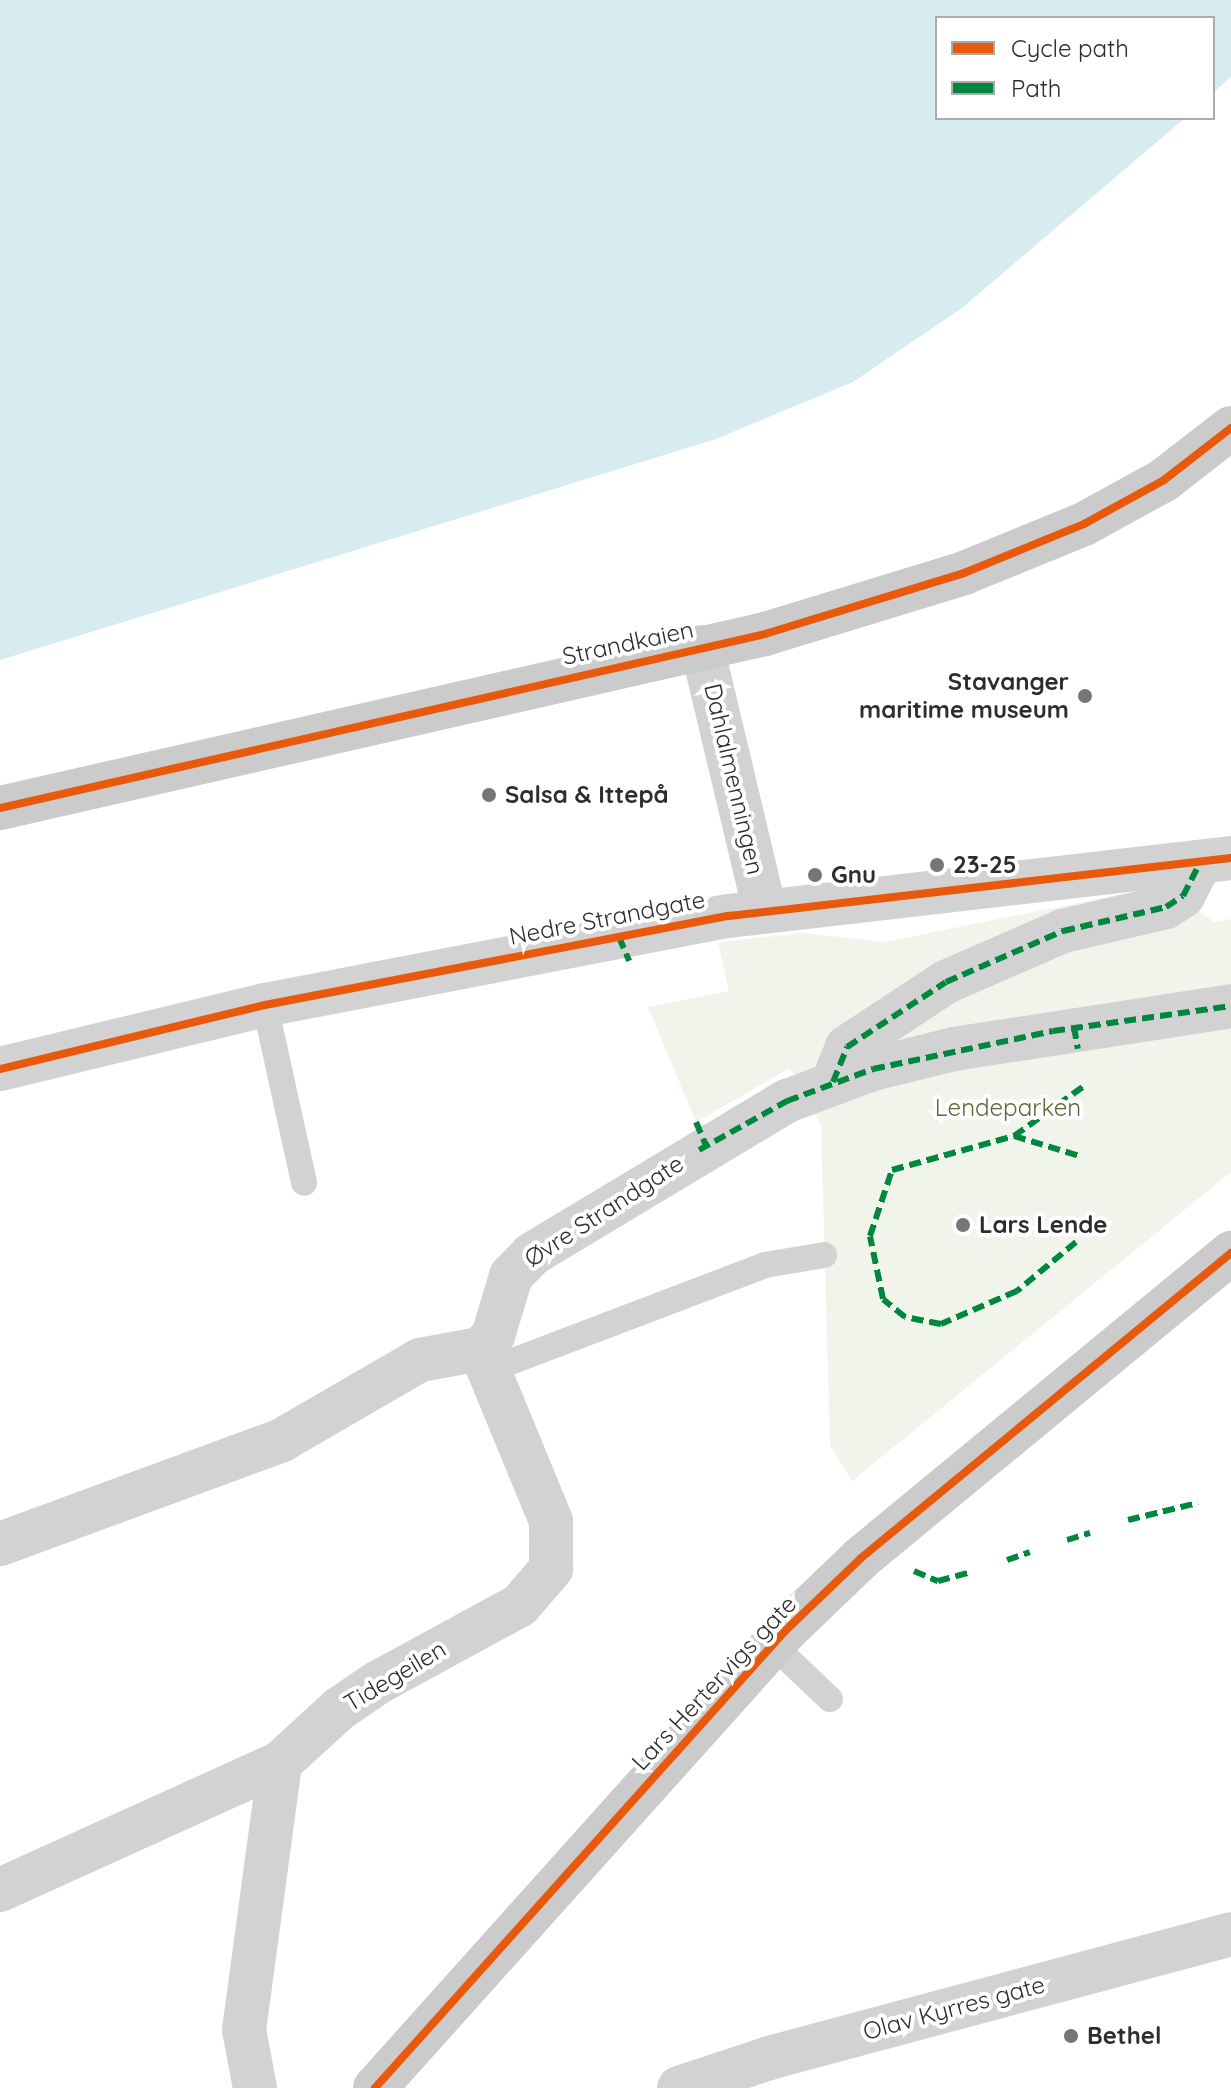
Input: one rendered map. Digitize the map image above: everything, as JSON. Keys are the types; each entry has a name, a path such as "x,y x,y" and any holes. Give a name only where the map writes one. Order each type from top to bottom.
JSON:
{"street":[{"name":"Strandkaien","path":"0,808 765,634 964,573 1084,524 1164,480 1231,428"},
{"name":"Dahlalmenningen","path":"702,647 765,911"},
{"name":"Nedre Strandgate","path":"0,1069 265,1005 765,911 1216,861"},
{"path":"833,1082 847,1047 946,982 1063,931 1166,907 1183,896 1216,861"},
{"name":"Øvre Strandgate","path":"484,1359 504,1290 521,1263 699,1150 833,1082 1004,1039 1231,1006"},
{"name":"Lars Hertervigs gate","path":"375,2088 772,1644 873,1548 1231,1253"},
{"path":"0,1544 282,1440 420,1360 484,1359"},
{"name":"Tidegeilen","path":"0,1890 280,1763 377,1683 520,1605 551,1569 551,1521 484,1359"},
{"path":"255,2088 244,2030 280,1763"},
{"name":"Olav Kyrres gate","path":"679,2088 774,2073 1231,1934"}],"lane":[{"path":"265,1005 304,1183"},
{"path":"484,1359 765,1265 824,1255"},
{"path":"772,1644 830,1699"}],"green space":[{"name":"Lendeparken","path":"1162,886 1214,922 1231,919 1231,1172 852,1481 830,1445 821,1125 790,1068 696,1122 648,1007 729,991 718,942 804,933 885,942"}],"shaded area":[{"path":"0,0 1231,0 1231,77 1215,91 1215,16 935,16 935,120 1183,120 962,308 853,382 716,439 0,660"}],"marked path":[{"path":"833,1082 847,1047 946,982 1063,931 1166,907 1183,896 1200,863"},
{"path":"619,937 629,961"},
{"path":"699,1150 787,1101 873,1069 1053,1031 1231,1006"},
{"path":"1074,1027 1078,1049"},
{"path":"1076,1242 1017,1291 941,1324 905,1317 883,1299 870,1236 892,1170 1014,1136 1084,1086"},
{"path":"696,1122 706,1145"},
{"path":"1014,1136 1080,1156"},
{"path":"1128,1520 1198,1503"},
{"path":"1067,1540 1090,1533"},
{"path":"1007,1560 1030,1552"},
{"path":"914,1571 938,1581 971,1572"}],"cycle path":[{"path":"0,808 765,634 964,573 1084,524 1164,480 1231,428"},
{"path":"0,1069 265,1005 729,916 1231,858"},
{"path":"375,2088 786,1630 861,1558 1231,1253"}],"place":[{"name":"Stavanger maritime museum","path":"1085,696"},
{"name":"Salsa & Ittepå","path":"489,795"},
{"name":"23-25","path":"937,865"},
{"name":"Gnu","path":"815,875"},
{"name":"Lars Lende","path":"963,1225"},
{"name":"Bethel","path":"1071,2036"}]}
